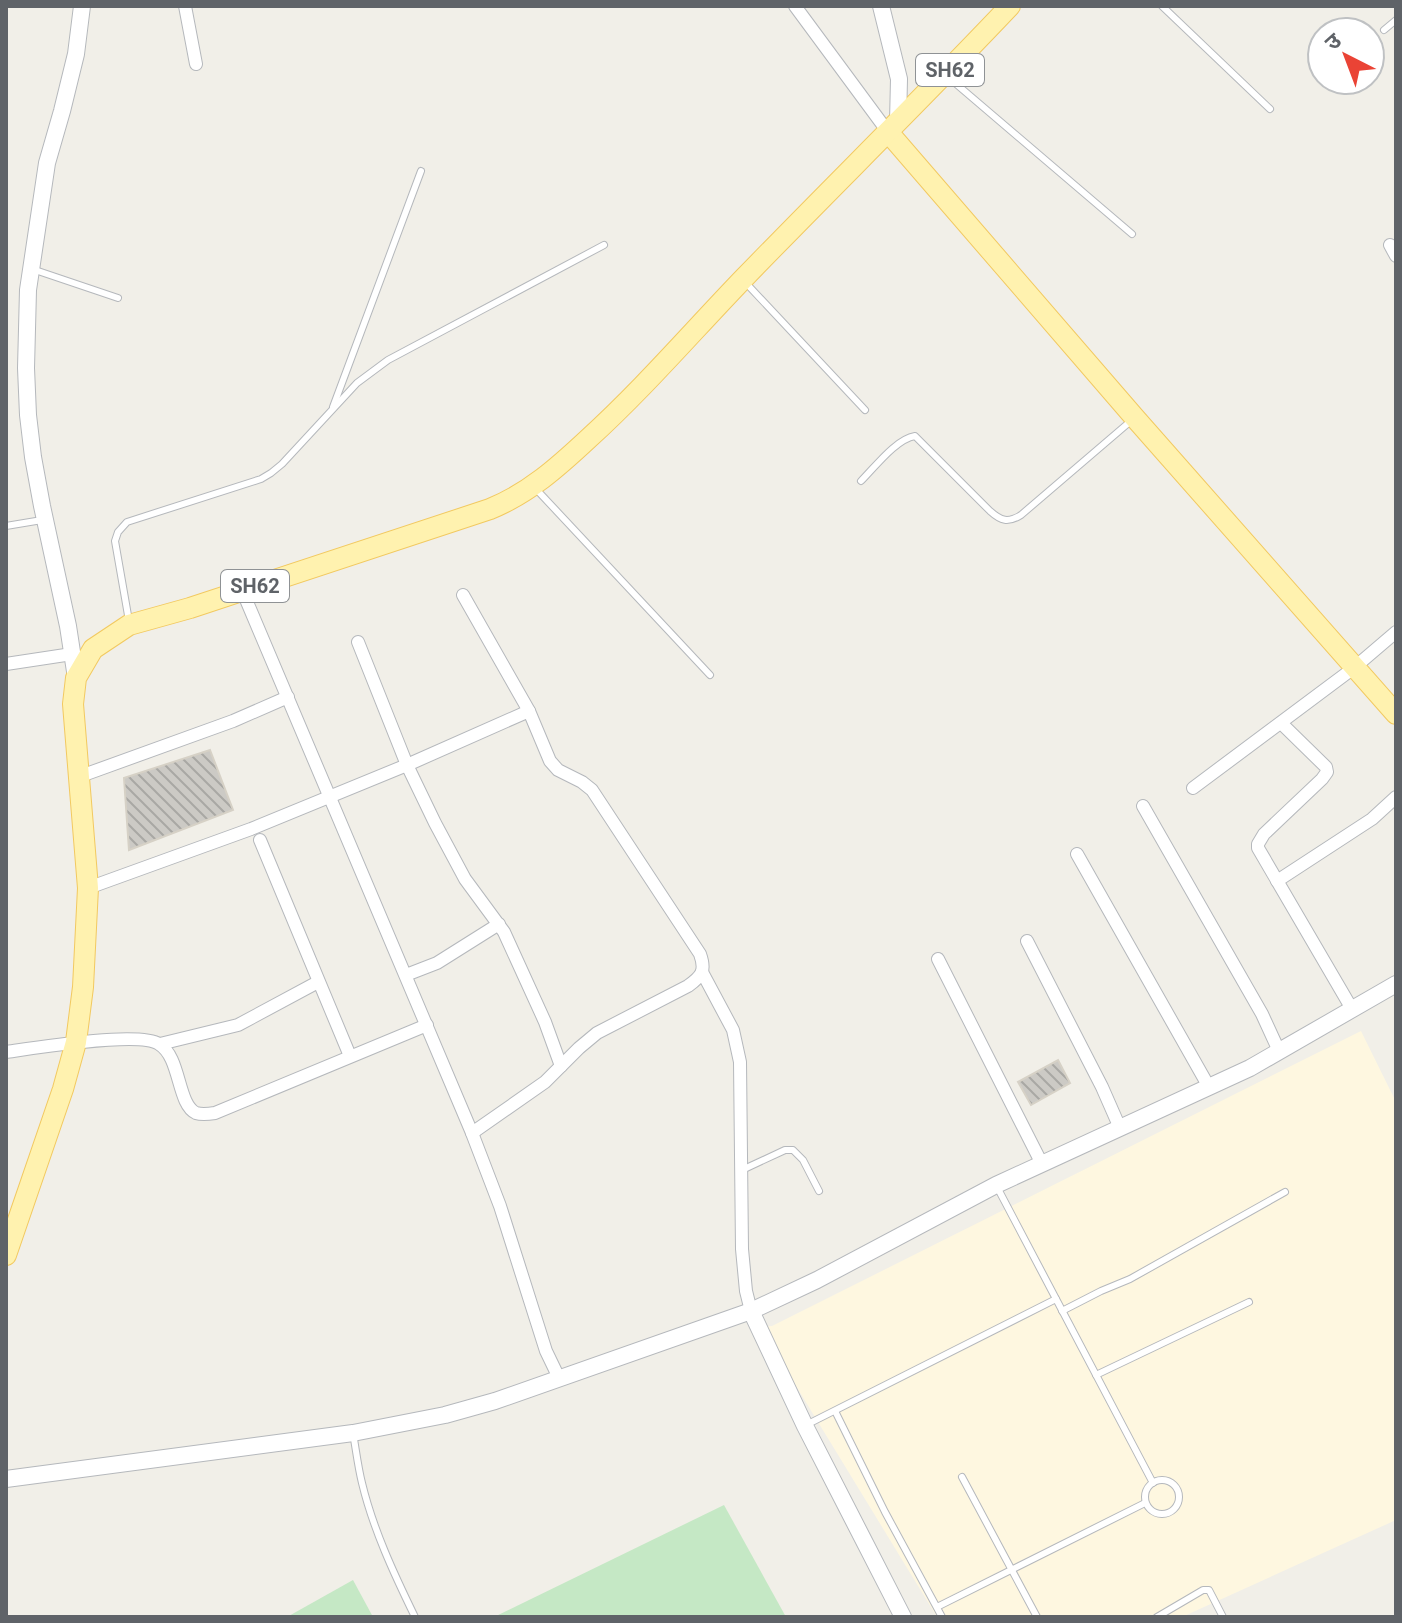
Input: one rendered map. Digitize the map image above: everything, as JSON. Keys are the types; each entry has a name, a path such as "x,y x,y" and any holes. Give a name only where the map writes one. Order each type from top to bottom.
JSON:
{"main road":[{"name":"SH62","path":"76,678 93,649 129,625 190,608 490,509 534,487 619,411 743,279 1010,6"},
{"path":"893,127 1135,418 1396,714"},
{"path":"6,1255 63,1089 76,1042 83,987 88,888 73,704 76,678"}],"street":[{"path":"76,678 33,457 28,415 27,353 28,290 47,163 76,54 82,6"},
{"path":"185,6 196,64"},
{"path":"795,6 893,127"},
{"path":"881,6 899,79 893,127"},
{"path":"242,590 472,1133 559,1378"},
{"path":"463,595 529,711 550,761 558,770 592,790 704,964 697,979 688,986 597,1033 545,1082 472,1133"},
{"path":"1193,788 1355,667 1396,632"},
{"path":"358,642 407,765 465,879 499,924 538,1005 561,1066"},
{"path":"6,664 72,654"},
{"path":"78,777 233,721 288,697"},
{"path":"88,888 251,829 529,711"},
{"path":"1281,723 1326,767 1327,772 1264,834 1258,844 1352,1009"},
{"path":"1277,881 1372,819 1396,797"},
{"path":"1143,806 1262,1014 1279,1051"},
{"path":"260,840 350,1056"},
{"path":"1077,854 1209,1087"},
{"path":"406,975 437,963 499,924"},
{"path":"1027,941 1120,1128"},
{"path":"938,959 1042,1164"},
{"path":"702,972 725,1012 738,1047 742,1249 751,1311 805,1426 903,1617"},
{"path":"160,1044 238,1025 318,982"},
{"path":"6,1479 353,1433 445,1415 495,1401 751,1311 817,1280 996,1185 1250,1068 1396,984"},
{"path":"6,1052 76,1042 147,1039 160,1044 170,1055 188,1106 196,1113 205,1114 215,1113 427,1025"}],"lane":[{"path":"1162,6 1270,109"},
{"path":"945,74 1132,234"},
{"path":"331,410 421,171"},
{"path":"129,625 115,541 127,522 261,479 282,464 357,383 388,360 604,245"},
{"path":"31,268 118,298"},
{"path":"743,279 865,410"},
{"path":"861,481 906,437 915,436 1000,520 1011,521 1135,418"},
{"path":"534,487 710,675"},
{"path":"6,526 45,520"},
{"path":"742,1170 785,1150 793,1150 803,1160 819,1191"},
{"path":"996,1185 1153,1483"},
{"path":"1062,1311 1130,1279 1285,1192"},
{"path":"805,1426 1056,1299"},
{"path":"1096,1375 1249,1302"},
{"path":"835,1411 942,1617"},
{"path":"353,1433 362,1484 396,1578 415,1617"},
{"path":"962,1477 1037,1617"},
{"path":"1158,1480 1169,1482 1177,1489 1178,1500 1173,1510 1163,1514 1153,1512 1145,1503 1145,1491 1153,1483 1158,1480"},
{"path":"937,1607 1145,1503"},
{"path":"1157,1617 1203,1590 1209,1590 1223,1617"}],"shaded area":[{"path":"1361,1031 1396,1102 1396,1520 1182,1617 937,1617 760,1327 772,1326"}],"green space":[{"path":"724,1505 786,1617 494,1617"},
{"path":"353,1580 373,1617 287,1617"}],"building":[{"path":"210,750 233,810 129,850 124,778"},
{"path":"1058,1060 1070,1083 1031,1105 1018,1082"}]}
